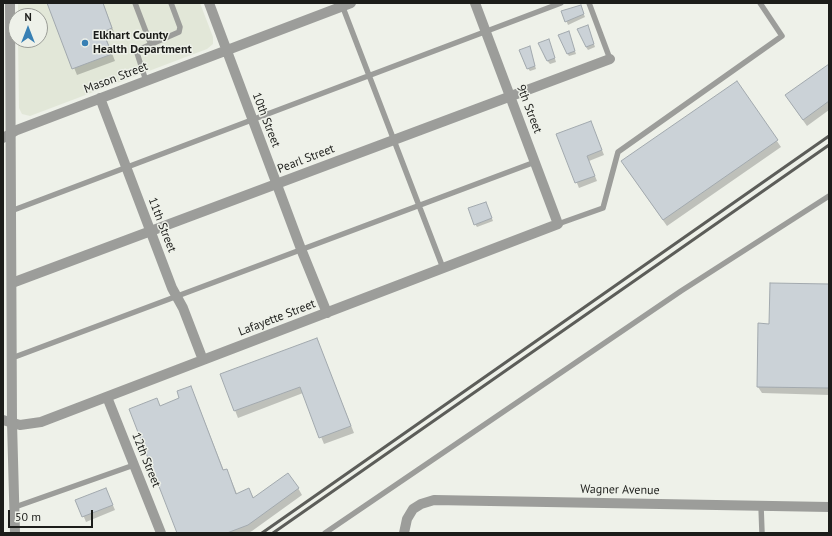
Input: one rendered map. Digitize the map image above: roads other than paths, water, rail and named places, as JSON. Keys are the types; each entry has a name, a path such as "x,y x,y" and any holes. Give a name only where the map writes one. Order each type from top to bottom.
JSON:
{"street":[{"path":"10,3 7,26 7,136 11,211 7,264 12,283 12,358 8,421 15,507 15,533"},
{"name":"10th Street","path":"209,3 276,184 327,313"},
{"name":"9th Street","path":"475,3 558,224"},
{"name":"Mason Street","path":"7,136 17,130 345,4"},
{"name":"Pearl Street","path":"12,283 150,233 276,184 610,59"},
{"name":"11th Street","path":"100,98 150,233 203,360"},
{"name":"Lafayette Street","path":"8,421 20,425 35,424 558,224"},
{"name":"12th Street","path":"107,397 161,533"},
{"name":"Wagner Avenue","path":"404,533 407,519 413,509 421,504 434,500 829,507"}],"lane":[{"path":"135,3 151,45"},
{"path":"146,81 137,52 179,32 180,27 171,3"},
{"path":"11,211 561,3"},
{"path":"589,3 610,59"},
{"path":"558,224 603,208 618,152 782,36 760,3"},
{"path":"345,4 369,76 443,268"},
{"path":"12,358 535,162"},
{"path":"325,533 681,291 829,196"},
{"path":"15,507 134,465"},
{"path":"761,506 762,533"}],"railway":[{"path":"262,533 829,136"},
{"path":"273,533 829,145"}],"place":[{"name":"Elkhart County Health Department","path":"85,43"}]}
